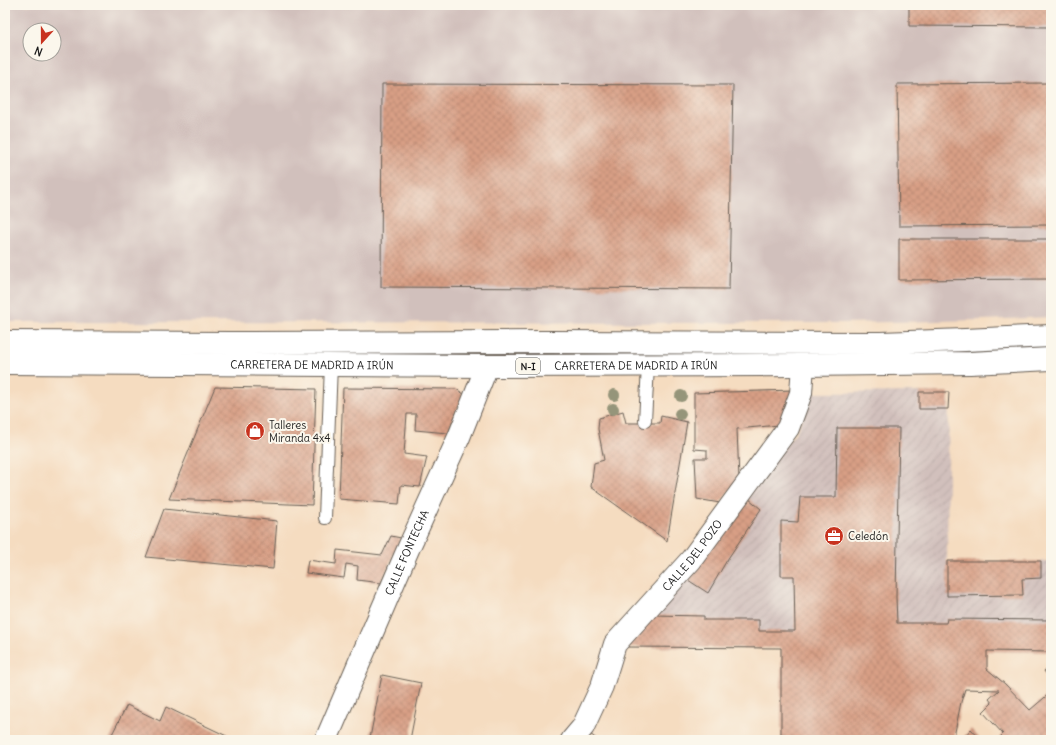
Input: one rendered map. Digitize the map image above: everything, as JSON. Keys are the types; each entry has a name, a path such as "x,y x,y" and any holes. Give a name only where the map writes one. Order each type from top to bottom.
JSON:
{"main road":[{"name":"CARRETERA DE MADRID A IRÚN","path":"5,342 881,342 1051,336"},
{"name":"CARRETERA DE MADRID A IRÚN","path":"5,363 648,366 970,363 1051,359"},
{"name":"CALLE DEL POZO","path":"572,740 583,727 602,686 615,644 691,560 788,428 801,393 803,365"},
{"name":"CALLE FONTECHA","path":"326,740 409,547 459,437 487,366"}],"lane":[{"path":"325,518 331,365"},
{"path":"645,420 648,366"}],"shaded area":[{"path":"5,5 1051,5 1051,317 844,323 5,322"},
{"name":"Celedón","path":"949,392 947,561 1051,561 1051,652 625,647 797,431 812,393"}],"building":[{"path":"909,5 1051,5 1051,27 909,26"},
{"path":"1051,83 1051,225 899,226 897,84"},
{"path":"382,84 733,85 729,289 381,287"},
{"path":"899,239 1051,239 1051,279 899,280"},
{"path":"215,387 316,389 312,505 169,499"},
{"path":"343,388 456,389 464,394 448,433 415,430 416,414 407,414 404,454 427,457 420,487 401,485 399,504 339,499"},
{"path":"794,390 779,425 737,429 739,479 720,503 697,499 695,458 707,458 707,450 694,449 694,393"},
{"path":"919,392 949,392 948,409 919,409"},
{"path":"623,411 626,423 660,423 661,416 687,422 667,541 591,487 594,463 604,460 598,429 599,418"},
{"path":"837,428 899,428 896,597 897,623 946,623 947,619 1051,620 1051,652 987,651 987,669 1005,684 1030,710 1051,692 1051,736 1046,740 997,740 1003,734 983,712 992,703 989,699 999,690 965,689 955,732 955,740 781,740 781,648 625,647 652,615 704,616 704,620 759,620 759,631 795,631 794,576 781,576 781,521 798,522 800,497 836,497"},
{"path":"748,498 761,509 727,560 708,593 688,580"},
{"path":"164,509 277,521 273,569 146,557"},
{"path":"391,536 401,538 381,583 357,580 358,566 346,564 344,578 306,573 308,560 336,564 337,550 382,555"},
{"path":"947,561 1041,561 1041,578 1022,579 1023,595 947,596"},
{"path":"1051,664 1051,680 1044,671"},
{"path":"382,675 421,683 410,740 383,740 370,738"},
{"path":"127,705 160,721 166,707 235,740 109,740"},
{"path":"971,729 981,740 962,740"},
{"path":"590,734 598,740 586,740"}],"place":[{"name":"Talleres Miranda 4x4","path":"255,431"},
{"name":"Celedón","path":"834,536"}]}
